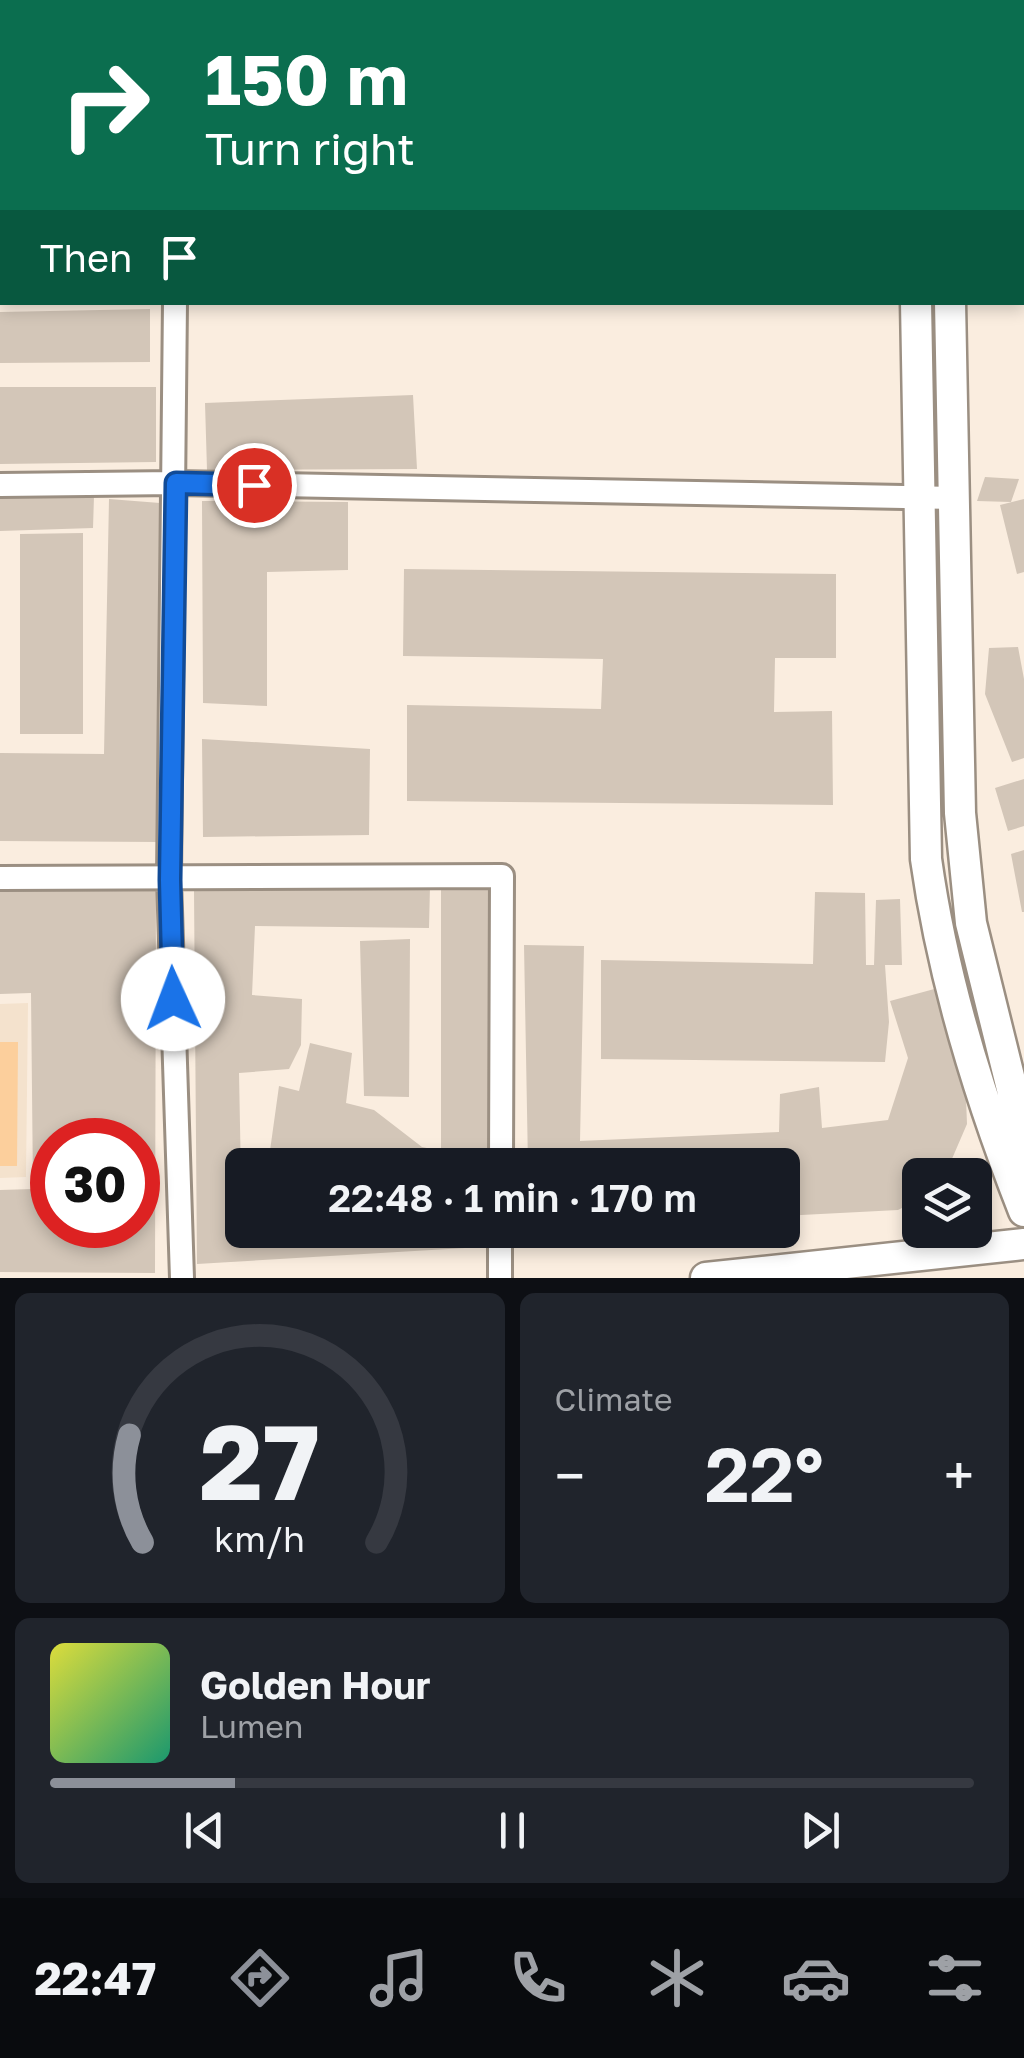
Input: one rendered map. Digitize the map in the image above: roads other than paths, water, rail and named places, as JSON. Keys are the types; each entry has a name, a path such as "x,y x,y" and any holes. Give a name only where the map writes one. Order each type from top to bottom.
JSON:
{"main road":[{"path":"916,305 922,780 934,918 988,1121 1024,1211"},
{"path":"950,305 960,813 971,922 1016,1105 1024,1161"},
{"path":"706,1278 1024,1244"}],"street":[{"path":"176,305 170,880 182,1278"},
{"path":"0,486 176,483 955,498"},
{"path":"0,878 502,876 500,1148"},
{"path":"500,1248 500,1278"}]}
